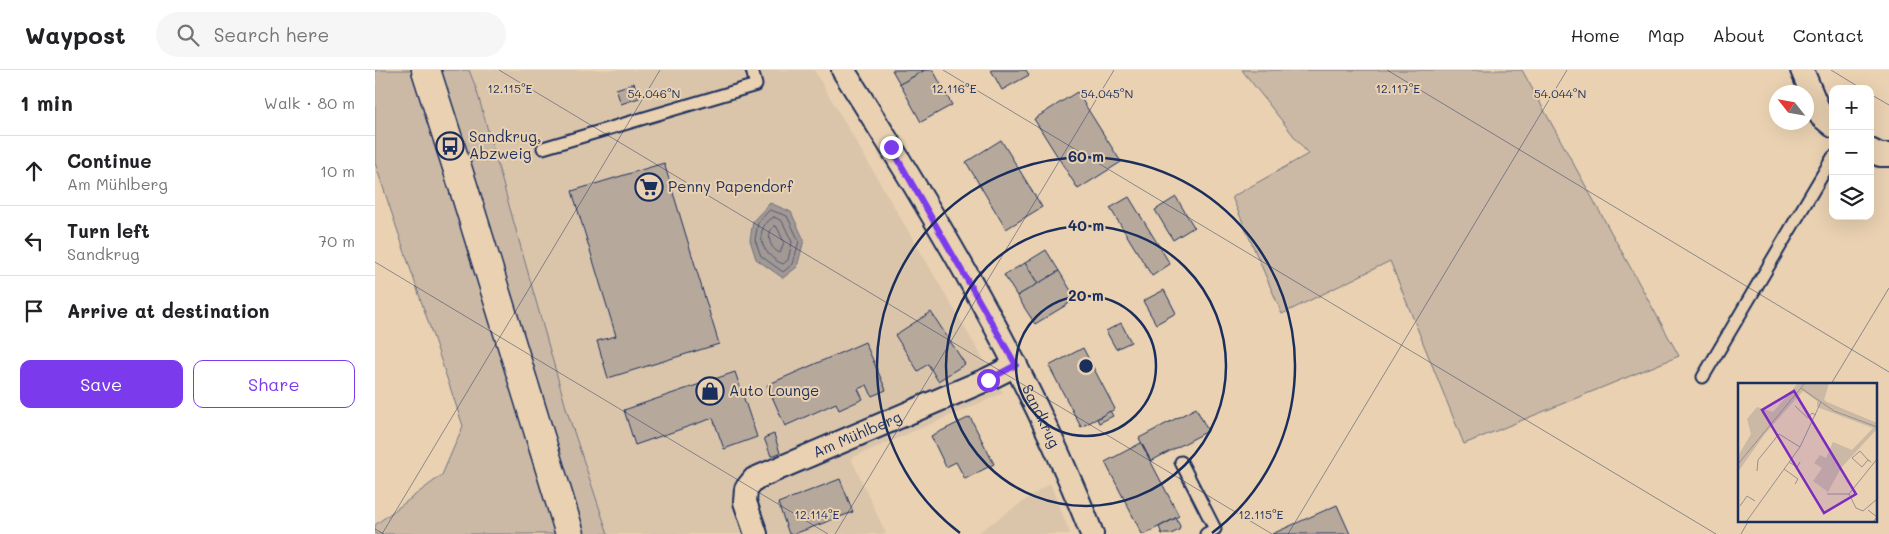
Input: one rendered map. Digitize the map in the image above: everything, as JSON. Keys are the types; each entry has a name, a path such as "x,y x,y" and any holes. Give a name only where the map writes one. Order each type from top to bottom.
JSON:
{"main road":[{"path":"425,70 466,195 569,534"}],"street":[{"name":"Sandkrug","path":"843,70 910,178 1016,365 1071,482 1092,534"},
{"path":"1802,70 1821,116 1829,123"},
{"path":"1874,152 1880,155 1889,155"},
{"name":"Am Mühlberg","path":"756,534 745,502 746,489 754,479 988,380 1016,365"}],"lane":[{"path":"543,148 756,85 752,70"},
{"path":"1703,377 1829,164"},
{"path":"1181,462 1215,529 1206,534"}],"shaded area":[{"path":"375,70 469,70 476,88 567,411 608,534 375,534 375,525 442,475 463,426 375,163"},
{"path":"469,70 814,70 1003,393 851,458 886,534 608,534 567,411 476,88"},
{"path":"1242,70 1522,70 1679,356 1464,444 1390,261 1282,314 1232,197 1308,154"},
{"path":"1050,483 1070,534 976,534"}],"water":[{"path":"770,203 791,212 804,240 797,267 783,278 756,259 750,240 753,221"}],"building":[{"path":"892,70 925,70 900,84"},
{"path":"925,70 933,70 952,105 921,122 900,84"},
{"path":"991,70 1026,70 1029,75 1002,90"},
{"path":"634,83 639,98 621,104 616,89"},
{"path":"1077,92 1121,162 1078,189 1034,119"},
{"path":"1001,140 1042,207 1006,229 966,162"},
{"path":"664,163 719,344 608,378 597,341 616,336 572,191"},
{"path":"1129,197 1170,264 1152,276 1110,208"},
{"path":"1176,197 1194,227 1173,240 1155,210"},
{"path":"1046,250 1059,271 1038,284 1025,263"},
{"path":"1025,263 1038,284 1017,296 1004,275"},
{"path":"1059,271 1076,299 1035,324 1017,296"},
{"path":"1164,290 1176,313 1156,324 1143,301"},
{"path":"931,312 965,364 938,381 928,364 918,371 895,335"},
{"path":"1121,323 1131,342 1116,349 1106,331"},
{"path":"865,342 886,390 872,396 867,385 858,389 863,399 839,410 836,403 785,426 767,385"},
{"path":"1083,348 1115,409 1081,427 1049,366"},
{"name":"Auto Lounge","path":"735,372 757,437 724,449 713,418 635,445 624,410"},
{"path":"1196,408 1208,431 1151,461 1139,438"},
{"path":"1110,411 1113,416 1099,423 1097,419"},
{"path":"970,417 994,464 965,479 956,462 946,467 931,436"},
{"path":"774,434 780,453 771,456 764,438"},
{"path":"1141,443 1179,516 1145,534 1142,534 1105,462"},
{"path":"840,479 853,512 794,534 789,534 778,503"},
{"path":"1337,505 1350,534 1272,534"},
{"path":"1176,518 1180,526 1179,530 1171,534 1162,534 1159,527"}],"place":[{"name":"Sandkrug, Abzweig","path":"450,146"},
{"name":"Penny Papendorf","path":"649,187"},
{"name":"Auto Lounge","path":"710,391"}],"route":[{"path":"891,147 1016,365 988,380"}]}
